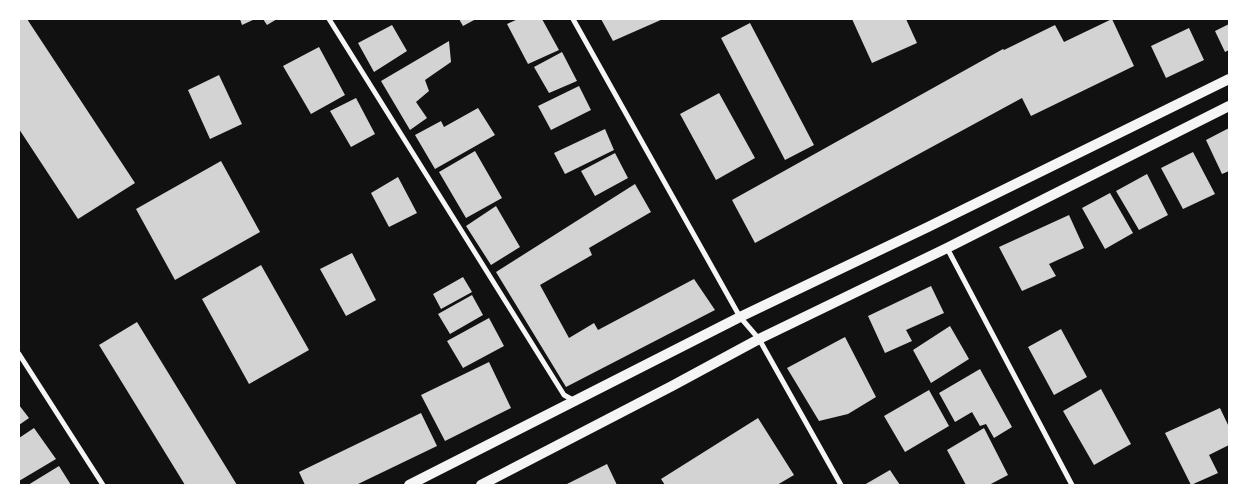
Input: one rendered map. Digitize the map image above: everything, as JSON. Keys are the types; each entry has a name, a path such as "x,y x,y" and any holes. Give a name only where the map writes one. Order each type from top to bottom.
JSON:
{"main road":[{"path":"409,485 740,316 928,228 1229,79"},
{"path":"481,485 678,384 759,339 947,248 1229,106"}],"street":[{"path":"329,19 564,396 574,400"},
{"path":"573,19 740,316 759,339 841,485"},
{"path":"947,248 1072,485"},
{"path":"19,354 102,485"}],"building":[{"path":"19,19 27,19 135,183 78,219 19,129"},
{"path":"240,19 255,19 242,25"},
{"path":"263,19 277,19 267,25"},
{"path":"459,19 476,19 463,26"},
{"path":"518,19 542,19 559,50 528,64 507,24"},
{"path":"601,19 663,19 613,41"},
{"path":"852,19 906,19 917,43 872,63"},
{"path":"1112,19 1134,66 1031,116 1022,98 755,243 732,200 1003,49 1055,25 1064,42"},
{"path":"750,23 814,145 785,160 721,38"},
{"path":"1229,24 1229,50 1225,52 1215,31"},
{"path":"392,25 407,51 374,72 358,43"},
{"path":"1189,28 1204,60 1166,78 1151,46"},
{"path":"449,41 451,62 425,80 429,91 416,102 427,118 410,130 381,81"},
{"path":"319,47 345,95 311,114 283,66"},
{"path":"562,52 577,81 549,93 534,67"},
{"path":"219,75 242,124 210,139 188,90"},
{"path":"579,86 591,110 551,130 538,106"},
{"path":"719,93 755,158 716,180 680,114"},
{"path":"356,98 375,134 351,147 330,111"},
{"path":"478,108 495,135 435,169 415,135 441,121 444,127"},
{"path":"1229,128 1229,171 1222,174 1206,140"},
{"path":"605,129 614,150 565,174 554,153"},
{"path":"475,151 502,198 466,218 439,172"},
{"path":"1193,152 1215,194 1183,209 1161,168"},
{"path":"615,153 628,178 595,196 581,171"},
{"path":"221,161 260,232 175,280 136,209"},
{"path":"1147,174 1168,215 1139,230 1116,191"},
{"path":"398,177 417,213 389,227 371,193"},
{"path":"635,184 651,212 589,248 592,255 540,285 569,338 594,323 598,330 694,279 715,310 566,387 496,272"},
{"path":"1110,193 1133,233 1105,249 1082,208"},
{"path":"496,206 520,247 491,265 466,226"},
{"path":"1069,215 1084,248 1049,264 1056,276 1022,291 999,247"},
{"path":"352,253 376,300 346,316 320,269"},
{"path":"261,265 309,350 249,384 202,299"},
{"path":"463,277 472,292 441,309 433,294"},
{"path":"931,286 944,313 906,330 912,341 885,353 868,316"},
{"path":"472,295 483,315 450,334 438,314"},
{"path":"489,318 504,346 463,368 447,341"},
{"path":"137,322 237,485 185,485 99,345"},
{"path":"950,326 969,359 931,383 913,350"},
{"path":"1061,329 1087,377 1054,395 1028,347"},
{"path":"845,337 876,397 848,414 819,421 787,368"},
{"path":"489,362 511,408 445,441 421,395"},
{"path":"980,369 1012,427 994,438 986,424 980,426 972,412 955,422 939,393"},
{"path":"1101,389 1131,444 1094,465 1063,411"},
{"path":"929,390 949,426 905,452 884,416"},
{"path":"19,405 29,418 19,425"},
{"path":"1220,408 1229,427 1229,445 1209,455 1218,473 1191,485 1165,433"},
{"path":"421,413 437,446 356,485 305,485 299,472"},
{"path":"758,418 794,475 777,485 665,485 661,479"},
{"path":"34,428 56,459 19,481 19,438"},
{"path":"984,428 1008,475 989,485 966,485 947,450"},
{"path":"607,464 617,485 565,485"},
{"path":"59,466 71,485 28,485"},
{"path":"890,470 900,485 864,485"}]}
